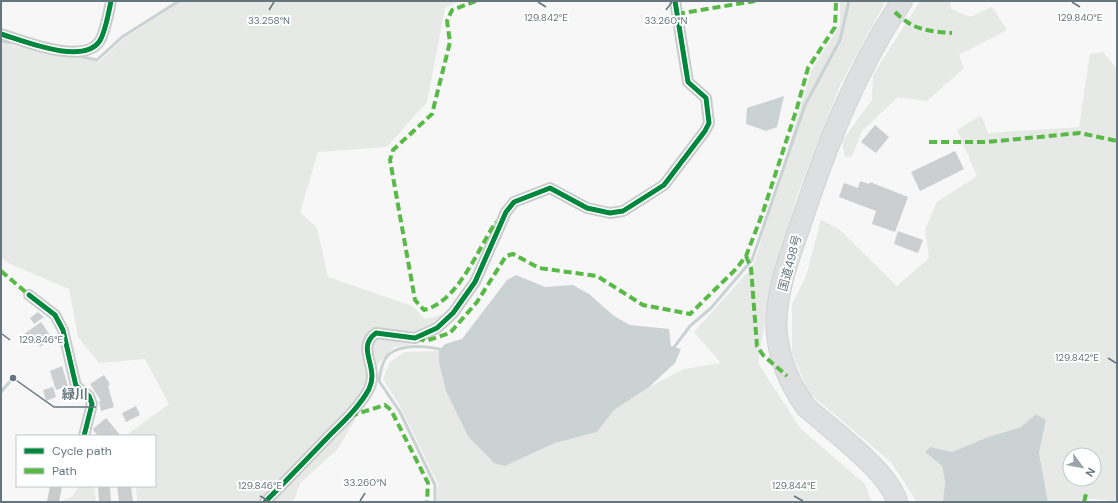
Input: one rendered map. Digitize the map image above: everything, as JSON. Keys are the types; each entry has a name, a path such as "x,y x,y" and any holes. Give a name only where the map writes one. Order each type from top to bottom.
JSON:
{"highway":[{"name":"国道498号","path":"897,502 895,494 883,475 806,407 796,394 787,376 777,334 783,281 821,160 843,106 863,67 902,1"}],"street":[{"path":"1,34 53,50 86,52 93,49 101,41 111,1"},
{"path":"265,502 348,416 369,388 372,372 366,348 369,338 376,333 415,338 437,328 453,313 475,282 506,212 514,202 550,188 586,208 610,213 623,210 664,185 705,132 709,123 706,98 688,82 675,1"},
{"path":"29,295 55,315 63,330 76,386 89,396 92,404 84,435"},
{"path":"53,502 56,487"},
{"path":"104,487 105,502"}],"shaded area":[{"path":"182,1 460,1 445,8 427,102 387,147 318,152 300,212 317,228 328,277 412,306 425,319 442,315 419,343 394,347 378,364 375,386 337,450 300,483 295,498 291,502 137,502 136,487 156,487 156,435 126,435 169,404 145,359 99,363 78,337 69,289 8,263 1,258 1,43 99,62 123,39"},
{"path":"840,1 886,1 840,85 797,196 770,292 758,363 800,428 865,484 872,502 437,502 438,484 401,408 383,379 390,362 405,352 439,351 439,362 505,466 555,443 597,432 614,410 649,387 684,369 721,363 694,332 747,273 755,261 811,71 840,25"},
{"path":"920,1 950,1 951,9 970,17 992,7 1007,30 959,55 964,68 927,101 898,97 862,131 852,156 845,157 842,141 872,100 873,75"},
{"path":"1103,52 1117,69 1117,501 1081,498 1080,502 1048,502 1039,453 1046,420 1036,414 1021,427 988,437 952,452 926,453 942,466 945,482 943,502 917,502 891,462 809,393 792,353 792,304 806,276 821,220 839,229 897,286 929,258 925,230 937,202 977,176 957,130 981,115 988,133 1079,127 1090,54"},
{"path":"784,96 777,127 766,131 746,124 747,108"},
{"path":"516,275 545,287 573,285 589,294 614,316 630,325 669,329 671,346 681,349 675,363 649,387 614,410 597,432 555,443 505,466 494,463 468,436 446,391 439,362 439,351 445,344 462,339 507,280"},
{"path":"1036,414 1046,420 1039,453 1048,502 943,502 945,482 942,466 925,452 930,447 952,452 988,437 1021,427"},
{"path":"78,487 94,487 96,502 61,502 73,496"}],"building":[{"path":"875,125 889,137 876,153 861,142"},
{"path":"955,151 964,169 920,191 911,172"},
{"path":"860,181 869,184 870,182 908,197 895,232 872,224 876,211 839,197 844,183 858,188"},
{"path":"898,231 923,240 918,253 894,244"},
{"path":"38,312 44,317 34,324 30,318"},
{"path":"41,322 52,338 40,347 37,342 32,345 24,334"},
{"path":"62,366 68,386 56,390 50,371"},
{"path":"104,375 110,384 108,386 114,407 101,411 99,401 101,401 90,384"},
{"path":"53,387 56,397 46,401 43,390"},
{"path":"136,406 140,415 126,422 122,413"},
{"path":"106,418 120,435 97,435 93,430"},
{"path":"117,487 131,487 133,502 119,502"}],"waterway":[{"path":"78,56 97,60 122,37 179,1"},
{"path":"672,350 690,326 711,308 752,260 805,105 840,40 849,1"},
{"path":"1,41 12,43"},
{"path":"435,502 435,485 400,412 379,381 384,360 393,351 414,346 443,350"},
{"path":"1,392 13,378"}],"marked path":[{"path":"476,1 452,10 447,21 450,42 432,114 393,150 390,160 415,300 424,310 436,305 457,286 496,222"},
{"path":"677,14 755,1"},
{"path":"417,338 426,341 450,333 477,302 506,256 513,254 539,268 597,276 643,305 690,314 736,269 746,256 763,212 797,108 808,68 835,27 836,2 834,1"},
{"path":"895,12 914,26 928,30 952,33"},
{"path":"929,142 987,142 1080,133 1117,141"},
{"path":"746,256 751,268 757,346 763,355 787,376"},
{"path":"1,271 29,295"},
{"path":"350,416 385,405 391,410 428,483 427,502"},
{"path":"1084,502 1086,494"}],"cycle path":[{"path":"1,34 52,49 67,51 91,49 99,42 103,34 111,1"},
{"path":"265,502 356,408 369,389 372,381 372,373 367,352 370,339 376,333 415,338 437,328 453,313 475,282 506,212 514,202 550,188 587,208 610,213 623,211 664,185 705,131 709,123 706,98 688,82 675,1"},
{"path":"29,295 55,315 63,330 76,386 89,396 92,404 84,435"}],"place":[{"name":"緑川","path":"13,378"}]}
